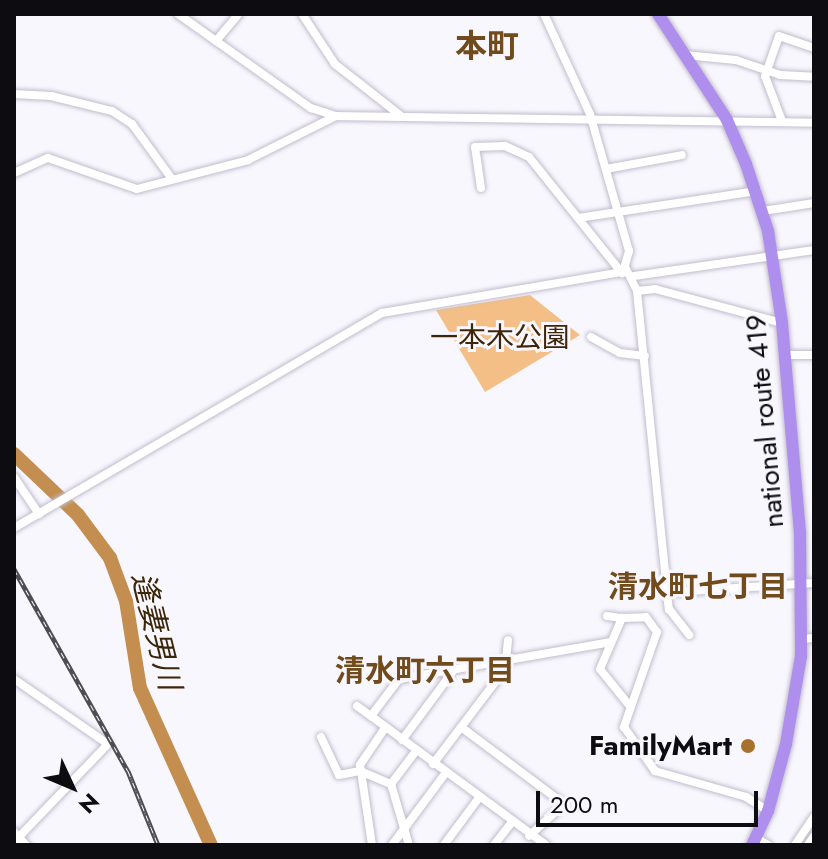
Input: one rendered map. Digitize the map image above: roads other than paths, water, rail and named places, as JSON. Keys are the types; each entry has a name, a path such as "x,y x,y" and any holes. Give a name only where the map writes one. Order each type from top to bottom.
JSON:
{"highway":[{"name":"national route 419","path":"658,14 727,120 757,191 773,256 782,323 807,582 808,638 759,843"}],"street":[{"path":"178,14 311,108 336,116 814,123"},
{"path":"216,41 239,14"},
{"path":"302,14 335,64 401,116"},
{"path":"544,14 591,118 629,251 624,271"},
{"path":"782,121 767,69 779,36 814,48"},
{"path":"685,55 736,60 814,77"},
{"path":"14,94 75,100 112,111 132,124 172,179"},
{"path":"14,173 48,158 137,189 248,160 336,116"},
{"path":"481,188 475,147 505,146 529,157 624,271 634,276 814,250"},
{"path":"606,169 682,155"},
{"path":"578,218 757,191"},
{"path":"763,211 814,203"},
{"path":"14,528 382,313 624,271"},
{"path":"634,276 645,356 669,609 689,635"},
{"path":"637,291 655,289 782,323"},
{"path":"591,337 620,353 645,356"},
{"path":"784,355 814,355"},
{"path":"14,477 39,514"},
{"path":"668,587 673,592 807,582"},
{"path":"607,616 646,617 657,632 623,724 655,771 746,797 768,811"},
{"path":"622,618 600,669 629,705"},
{"path":"433,764 509,659 508,640"},
{"path":"371,716 399,679 610,642"},
{"path":"402,740 454,670"},
{"path":"14,679 108,744 16,837 26,845"},
{"path":"357,706 478,799 546,845"},
{"path":"461,727 564,804 529,836"},
{"path":"372,845 360,771 385,728"},
{"path":"321,737 339,775 360,771 391,784"},
{"path":"391,784 416,751"},
{"path":"392,845 445,774"},
{"path":"391,784 409,845"},
{"path":"444,845 478,799"},
{"path":"795,845 814,817"},
{"path":"494,845 511,823"},
{"path":"808,845 814,836"}],"waterway":[{"name":"逢妻男川","path":"14,454 78,515 110,558 126,601 140,688 211,845"}],"railway":[{"path":"14,569 128,771 158,845"}],"place":[{"name":"FamilyMart","path":"748,746"}],"district":[{"name":"本町","path":"487,46"},
{"name":"清水町七丁目","path":"698,587"},
{"name":"清水町六丁目","path":"425,671"}],"park label":[{"name":"一本木公園","path":"500,338"}]}
